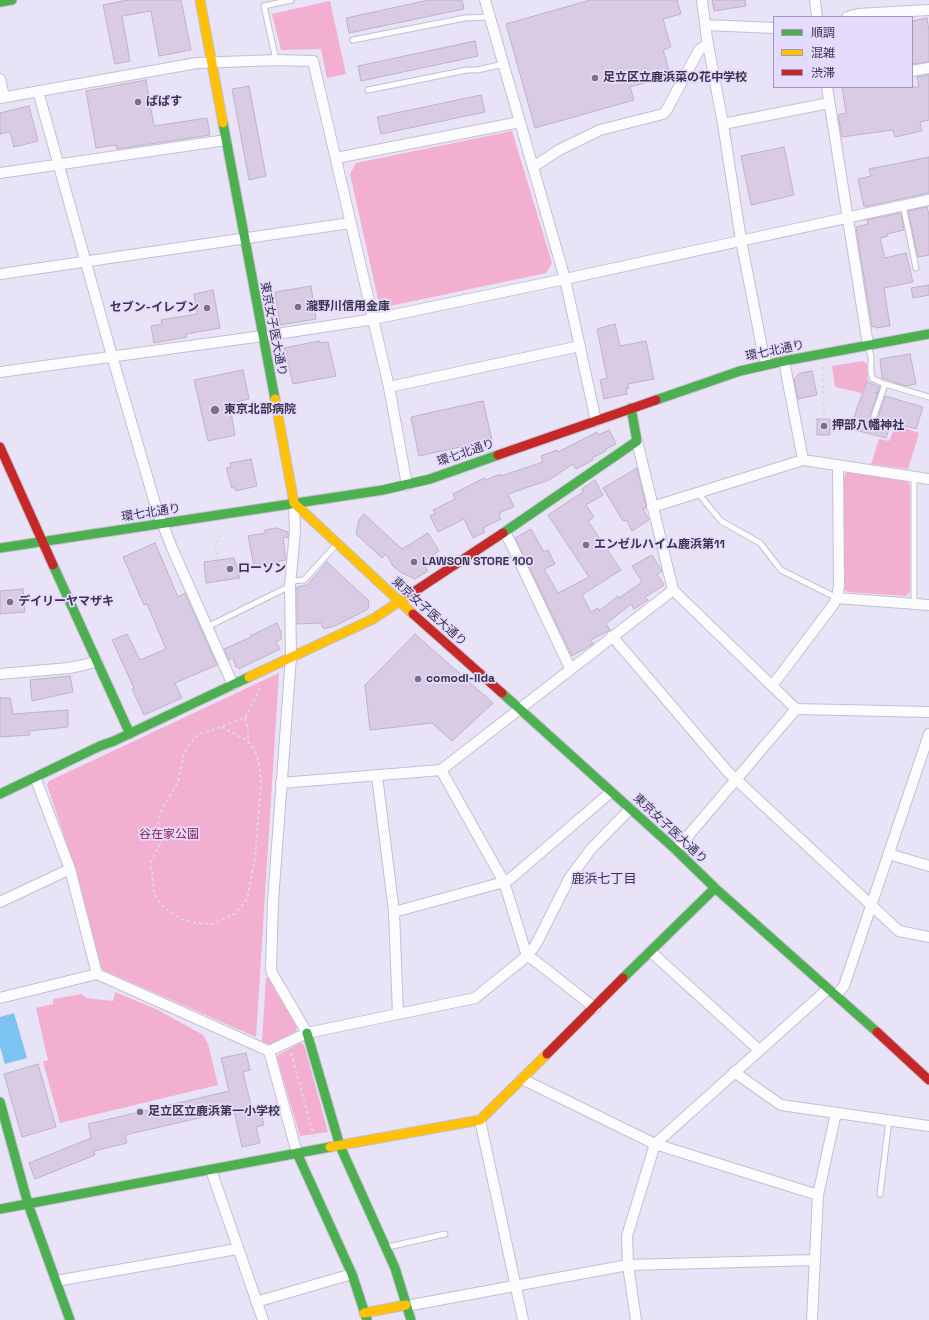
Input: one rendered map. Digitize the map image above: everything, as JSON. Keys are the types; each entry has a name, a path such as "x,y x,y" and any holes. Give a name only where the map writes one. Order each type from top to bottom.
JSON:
{"street":[{"path":"0,2 12,0"},
{"name":"東京女子医大通り","path":"200,0 294,503 400,602 929,1080"},
{"path":"485,0 565,279 596,421"},
{"path":"702,0 741,240 763,353 767,364"},
{"path":"814,0 817,16"},
{"path":"851,16 858,14 929,10"},
{"path":"706,25 773,28"},
{"path":"533,167 559,150 600,130 663,114 699,50 708,44"},
{"path":"0,79 2,98 197,63 276,60 313,61 350,223 374,319 389,387 407,485"},
{"path":"913,70 929,68"},
{"path":"827,88 840,157 847,217 868,345"},
{"path":"38,91 156,507 172,548 233,685"},
{"path":"723,124 829,103"},
{"path":"336,158 520,122"},
{"path":"0,173 226,140"},
{"path":"0,372 374,319 929,200"},
{"path":"0,274 350,223"},
{"name":"環七北通り","path":"0,548 383,490 407,485 430,479 740,371 767,364 929,334"},
{"path":"389,387 580,346"},
{"path":"784,361 802,460"},
{"path":"631,408 652,507 673,590 796,709 929,712"},
{"path":"0,794 373,619 637,441"},
{"path":"0,447 130,734"},
{"path":"652,507 802,460 929,479"},
{"path":"772,686 834,605 837,598 839,586 838,465"},
{"path":"294,503 295,531 290,583 291,657 281,783 271,968 272,973 307,1033 340,1146 395,1268 411,1320"},
{"path":"504,532 518,558 570,668"},
{"path":"281,783 441,770 570,668 673,590"},
{"path":"837,598 929,605"},
{"path":"612,636 728,772 899,931 929,938"},
{"path":"0,674 69,668 97,661"},
{"path":"676,850 796,709"},
{"path":"636,1320 628,1265 627,1236 655,1144 758,1050 832,992 844,986 929,734"},
{"path":"441,770 504,882 526,956 534,960 595,1008"},
{"path":"376,776 394,912 398,1014"},
{"path":"35,777 70,869 97,974"},
{"path":"394,912 504,882 510,879 611,792"},
{"path":"0,998 97,974 269,1051 307,1033 475,998 526,956 535,946 569,879 591,849 630,809"},
{"path":"889,854 929,866"},
{"path":"0,902 70,869"},
{"path":"0,1208 480,1120 715,888"},
{"path":"651,952 758,1050"},
{"path":"269,1051 297,1153 352,1274 366,1316 406,1305 628,1265 815,1260"},
{"path":"734,1072 780,1105 929,1126"},
{"path":"522,1079 655,1144 818,1195"},
{"path":"0,1102 28,1204 70,1320"},
{"path":"812,1320 818,1195 836,1112"},
{"path":"480,1120 523,1320"},
{"path":"211,1170 237,1249 263,1320"},
{"path":"56,1281 237,1249"},
{"path":"256,1302 352,1274"}],"lane":[{"path":"276,60 264,6 291,0"},
{"path":"353,40 466,18 490,17"},
{"path":"368,90 466,70 477,70 504,64"},
{"path":"902,205 916,268"},
{"path":"868,345 873,379 929,397"},
{"path":"874,416 885,384"},
{"path":"914,477 914,604"},
{"path":"698,493 721,521 760,543 781,570 837,598"},
{"path":"207,627 290,583 304,580 337,544"},
{"path":"880,1194 890,1120"},
{"path":"386,1247 445,1234"}],"path":[{"path":"823,365 824,416"},
{"path":"218,560 215,546 220,536 219,533"},
{"path":"248,741 248,728 245,718 257,695 260,684"},
{"path":"222,727 248,741 256,753 259,762 261,785 255,858 247,899 236,913 212,924 197,924 184,920 161,905 154,894 152,862 161,842 162,836 158,824 160,813 170,799 178,782 184,754 190,743 199,734 245,718"},
{"path":"291,1053 315,1141"}],"green space":[{"path":"330,1 346,74 327,78 321,49 281,50 272,14"},
{"path":"512,131 552,263 546,273 380,308 350,174 356,163"},
{"path":"863,361 867,364 868,383 862,393 835,387 832,366"},
{"path":"896,425 919,433 908,469 871,464 879,439 889,441"},
{"path":"848,472 906,480 910,485 910,592 906,596 847,592 842,588 844,476"},
{"name":"谷在家公園","path":"279,673 256,1037 103,970 76,871 47,785 49,781"},
{"path":"269,977 297,1026 296,1031 269,1045 262,1041 266,978"},
{"path":"115,992 158,1010 203,1035 208,1044 218,1085 60,1123 43,1062 48,1060 36,1008 53,1004 53,999 82,994 86,998 113,1001"},
{"path":"300,1043 303,1044 305,1048 328,1132 300,1136 277,1058 278,1055"}],"water":[{"path":"14,1013 27,1058 5,1064 0,1047 0,1017"}],"building":[{"path":"127,0 181,0 191,50 159,56 151,11 122,16 130,61 115,64 103,5"},
{"path":"429,0 462,0 464,9 349,33 346,18"},
{"name":"足立区立鹿浜菜の花中学校","path":"590,0 677,0 681,14 663,19 671,47 663,50 669,70 664,71 666,77 630,87 634,100 535,128 506,24"},
{"path":"712,0 745,0 746,6 714,11"},
{"path":"927,18 929,31 929,62 913,64 913,21"},
{"path":"475,41 478,56 361,81 358,66"},
{"path":"929,75 929,120 920,122 922,131 895,137 893,130 842,137 838,115 846,113 842,88 913,88 919,87 917,77"},
{"path":"146,80 154,126 207,118 210,135 117,149 116,145 96,148 86,91"},
{"path":"249,86 266,176 249,180 232,89"},
{"path":"481,95 485,112 381,134 377,117"},
{"path":"29,106 38,141 14,147 10,132 0,134 0,113"},
{"path":"784,147 794,195 751,205 741,156"},
{"path":"929,157 929,193 864,207 858,179 871,176 869,169"},
{"path":"927,207 929,215 929,255 918,257 908,211"},
{"path":"901,213 904,230 887,234 888,236 880,238 885,258 906,253 913,282 884,288 890,326 876,328 876,326 872,327 856,227 868,224 867,220"},
{"path":"929,285 929,295 913,298 911,288"},
{"path":"311,286 316,319 280,325 275,292"},
{"path":"213,290 220,328 186,334 187,337 154,343 151,326 162,324 161,320 197,314 194,294"},
{"path":"615,324 620,346 646,341 654,379 628,384 629,388 626,388 627,394 604,399 600,380 607,378 597,329"},
{"path":"319,341 319,343 328,342 336,376 293,384 284,348"},
{"path":"910,354 916,384 906,386 882,378 880,359"},
{"path":"243,370 249,399 236,402 237,406 230,407 235,435 208,441 194,380"},
{"path":"812,371 817,395 798,399 794,379 800,373"},
{"path":"867,382 880,387 878,392 875,393 878,393 870,415 871,419 875,420 878,418 885,396 923,407 916,429 891,422 886,438 851,429"},
{"path":"483,401 492,440 419,456 411,417"},
{"path":"817,419 830,419 830,435 817,435"},
{"path":"609,430 616,444 592,458 593,460 576,469 573,464 549,480 508,494 514,507 500,512 501,514 499,516 501,519 483,528 485,532 473,538 464,519 438,532 430,516 435,514 433,510 455,499 453,494 484,478 486,480 500,474 501,476 543,462 541,456 557,450 558,452 597,432 598,435"},
{"path":"251,459 257,486 236,491 235,488 232,488 226,468 231,467 230,463"},
{"path":"637,468 646,505 646,508 643,509 649,520 632,531 626,520 623,521 603,488"},
{"path":"595,480 603,495 586,505 594,517 588,521 621,570 582,595 591,612 598,608 599,611 618,596 619,598 642,582 632,566 652,555 662,571 657,574 664,585 645,597 648,600 634,609 631,604 606,624 610,630 591,640 593,644 572,656 515,538 531,529 544,552 548,550 555,564 544,569 558,593 589,577 548,515 583,492 582,489"},
{"path":"364,514 402,549 428,533 439,551 422,562 428,571 415,579 400,572 393,566 386,554 382,558 356,534 359,520"},
{"path":"276,528 288,532 288,537 283,538 286,560 254,566 248,536 265,533 265,530"},
{"path":"155,543 178,597 185,593 217,665 175,683 182,698 144,715 132,689 134,688 112,640 127,634 140,660 166,649 147,604 144,605 123,557"},
{"path":"234,558 240,578 206,583 204,562"},
{"path":"327,562 369,601 368,609 335,626 324,629 321,623 297,624 297,587 307,585"},
{"path":"23,589 25,612 0,614 0,591"},
{"path":"277,623 281,632 281,639 276,642 280,649 239,669 236,667 233,658 229,660 224,649"},
{"path":"415,634 493,703 452,741 432,723 370,730 365,685"},
{"path":"70,676 73,692 32,701 30,680"},
{"path":"0,698 10,698 13,714 68,710 68,727 29,731 30,735 0,737"},
{"path":"246,1053 250,1070 243,1072 252,1110 260,1108 264,1125 256,1127 260,1143 242,1147 234,1110 125,1135 127,1143 94,1151 95,1155 35,1179 29,1163 91,1138 88,1124 229,1091 221,1058"},
{"path":"38,1064 56,1127 22,1137 4,1074"}],"traffic: fast":[{"path":"0,2 12,0"},
{"path":"223,123 275,399"},
{"path":"656,400 740,371 784,361 929,334"},
{"path":"503,533 637,441 631,408"},
{"path":"0,548 383,490 430,479 498,455"},
{"path":"53,565 130,734"},
{"path":"0,794 249,677"},
{"path":"502,693 676,850 715,888 877,1032"},
{"path":"623,978 715,888"},
{"path":"307,1033 340,1146 395,1268 411,1320"},
{"path":"0,1102 28,1204 70,1320"},
{"path":"0,1209 330,1147"},
{"path":"297,1153 352,1274 367,1320"}],"traffic: slow":[{"path":"200,0 223,123"},
{"path":"275,399 294,503 413,614"},
{"path":"249,677 373,619 409,595"},
{"path":"330,1147 480,1120 547,1054"},
{"path":"364,1313 406,1305"}],"traffic: jam":[{"path":"498,455 656,400"},
{"path":"0,447 53,565"},
{"path":"409,595 503,533"},
{"path":"413,614 502,693"},
{"path":"547,1054 623,978"},
{"path":"877,1032 929,1080"}],"place":[{"name":"足立区立鹿浜菜の花中学校","path":"595,78"},
{"name":"ぱぱす","path":"138,102"},
{"name":"瀧野川信用金庫","path":"298,307"},
{"name":"セブン-イレブン","path":"207,308"},
{"name":"東京北部病院","path":"215,410"},
{"name":"押部八幡神社","path":"824,426"},
{"name":"エンゼルハイム鹿浜第11","path":"586,545"},
{"name":"LAWSON STORE 100","path":"414,562"},
{"name":"ローソン","path":"230,569"},
{"name":"デイリーヤマザキ","path":"10,602"},
{"name":"comodi-iida","path":"418,679"},
{"name":"足立区立鹿浜第一小学校","path":"140,1112"}],"district":[{"name":"鹿浜七丁目","path":"604,879"}]}
